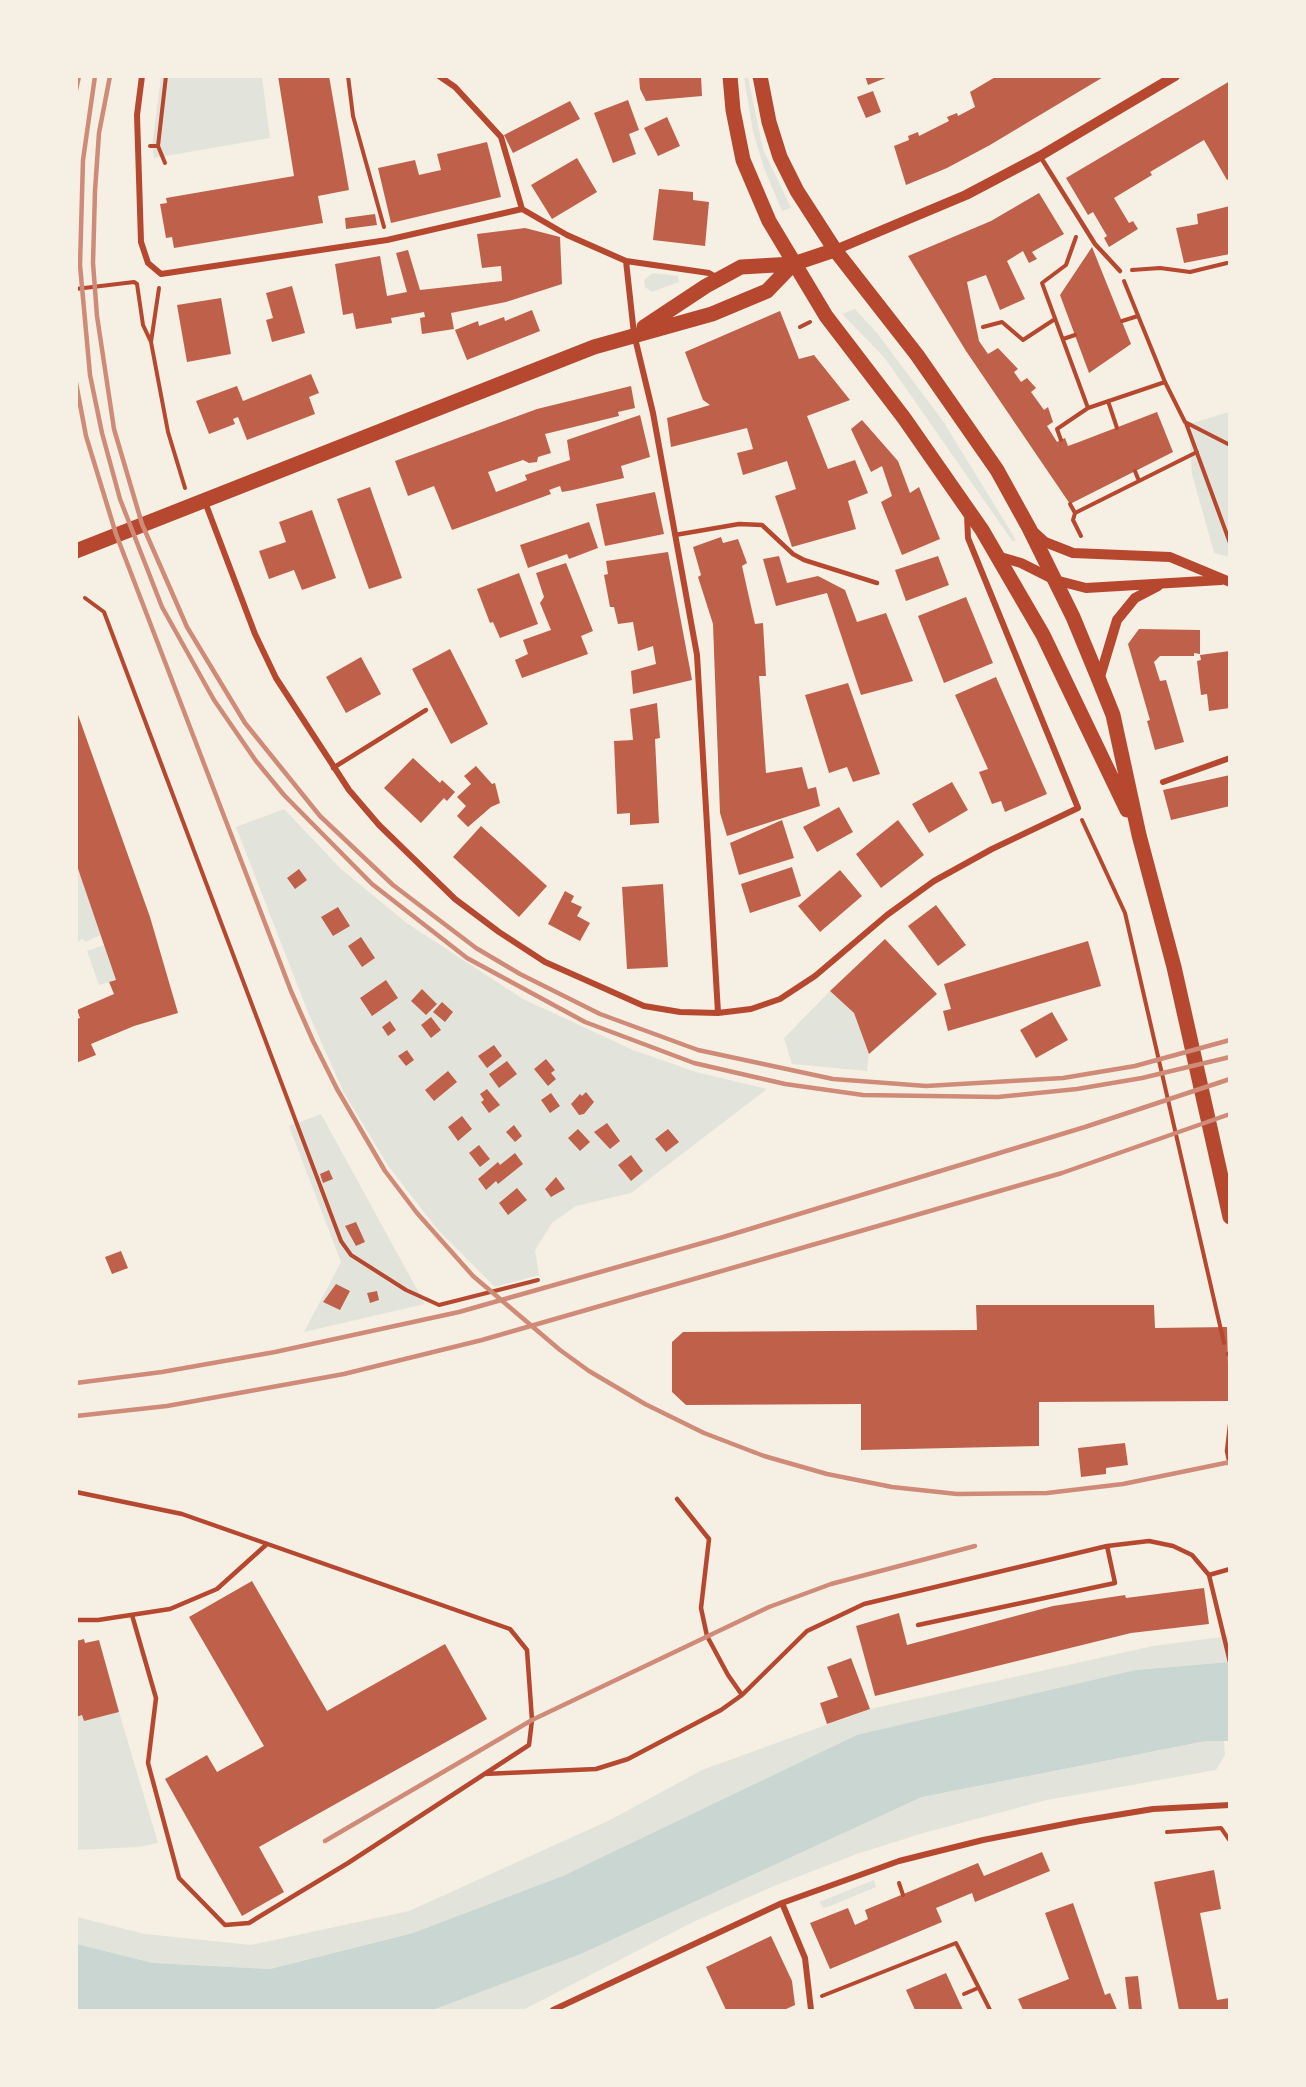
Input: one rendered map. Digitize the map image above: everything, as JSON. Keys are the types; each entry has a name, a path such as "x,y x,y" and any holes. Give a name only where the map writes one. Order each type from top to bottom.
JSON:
{"main road":[{"path":"730,76 733,110 743,160 769,221 826,316 966,504 998,556 1047,643 1139,835"},
{"path":"760,76 769,122 780,157 803,202 835,250 950,399 997,470 1055,580 1099,680 1113,715 1139,835 1174,968 1230,1217"},
{"path":"634,334 718,278 741,267 794,264 835,250"},
{"path":"81,549 634,334 712,314 767,291 794,264"}],"street":[{"path":"142,76 137,115 141,242 148,263 161,274 387,240 522,209 567,235 626,261 709,273 718,278"},
{"path":"439,76 455,87 501,137 522,209"},
{"path":"835,250 966,195 1040,156 1175,76"},
{"path":"626,261 634,334 653,413 697,655 718,1012"},
{"path":"192,506 276,678 333,768 379,825 416,863 455,899 517,944 583,980 644,1006 680,1012 718,1012 751,1009 780,999 815,976 887,915 934,881 992,849 1078,808 968,538 966,504"},
{"path":"1029,528 1060,550 1086,555 1170,557 1225,581"},
{"path":"998,556 1021,563 1055,580 1086,588 1225,581"},
{"path":"1099,680 1117,620 1135,598 1163,584"},
{"path":"1163,782 1230,758"},
{"path":"553,2010 782,1902 899,1861 983,1840 1153,1809 1230,1805"},
{"path":"782,1902 806,1958 811,2010"}],"lane":[{"path":"1040,156 1095,244 1120,271"},
{"path":"675,535 739,524 762,525 792,554 804,560 877,583"},
{"path":"333,768 426,710"},
{"path":"1230,1425 1227,1450 1230,1465"},
{"path":"76,1492 182,1514 510,1629 527,1650 532,1720 529,1745 249,1923 225,1925 179,1878 148,1763 156,1698 132,1615"},
{"path":"677,1499 709,1539 700,1608 707,1636 728,1675 742,1695"},
{"path":"484,1774 596,1769 628,1759 722,1710 742,1695 807,1631 864,1604 1107,1546 1149,1541 1173,1546 1192,1555 1209,1575 1230,1662"},
{"path":"76,1620 98,1620 170,1609 217,1589 267,1544"},
{"path":"918,1625 1115,1583 1107,1546"},
{"path":"1209,1575 1230,1569"}],"path":[{"path":"165,163 158,146 166,76"},
{"path":"348,76 353,116 387,240"},
{"path":"137,148 158,146"},
{"path":"1079,227 1066,265 1042,283 1088,408"},
{"path":"1227,263 1190,272 1160,268 1120,271 1165,382 1185,422 1230,543"},
{"path":"151,342 161,274"},
{"path":"76,290 134,282 143,325 151,342 168,432 192,506"},
{"path":"1122,321 1138,316"},
{"path":"983,327 1002,322 1023,340 1055,319"},
{"path":"1063,339 1075,335"},
{"path":"1060,440 1057,429 1088,408 1165,382"},
{"path":"1108,401 1117,428"},
{"path":"1185,422 1230,445"},
{"path":"1075,513 1197,452"},
{"path":"1135,471 1139,481"},
{"path":"1070,504 1075,513 1073,520 1076,530 1085,542"},
{"path":"85,598 104,612 341,1241 351,1256 406,1290 439,1305 538,1280"},
{"path":"1078,808 1125,913 1142,975 1224,1344"},
{"path":"1167,1832 1221,1828 1230,1841"},
{"path":"899,1883 903,1895"},
{"path":"810,2001 956,1943 990,2010"},
{"path":"964,1994 978,1988"}],"shaded area":[{"path":"161,77 262,77 270,138 154,158 152,146"},
{"path":"744,77 748,77 763,149 791,208 782,211 764,168 753,132"},
{"path":"653,273 678,276 679,282 652,292 645,287 644,280"},
{"path":"855,309 877,333 943,421 1016,540 1013,542 884,357 842,314"},
{"path":"1229,412 1229,557 1214,553 1192,474 1189,424"},
{"path":"284,809 341,869 408,924 523,999 633,1050 696,1072 767,1089 631,1193 576,1206 552,1223 535,1250 539,1275 495,1287 438,1230 389,1167 344,1093 307,1010 236,827"},
{"path":"76,863 101,935 85,942 83,939 77,942"},
{"path":"104,945 116,980 99,985 87,951"},
{"path":"830,991 854,1013 869,1054 867,1071 792,1064 784,1038"},
{"path":"321,1114 425,1304 304,1332 341,1262 289,1126"},
{"path":"1229,1636 1229,1662 1136,1670 565,1875 413,1933 270,1969 153,1963 77,1944 77,1917 145,1934 251,1945 409,1911 610,1820 702,1770 870,1709 1153,1646"},
{"path":"1229,1662 1229,1741 1206,1741 922,1797 581,1954 433,2010 77,2010 77,1944 153,1963 270,1969 413,1933 565,1875 857,1735 1136,1670"},
{"path":"119,1712 158,1843 139,1847 77,1850 77,1717 82,1715 84,1721"},
{"path":"1206,1741 1224,1741 1225,1755 1216,1770 1047,1800 920,1834 857,1854 774,1886 693,1922 523,2010 433,2010 581,1954 922,1797"},
{"path":"874,1880 876,1887 828,1907 824,1908 819,1902"}],"building":[{"path":"278,76 329,76 349,190 318,196 323,223 174,248 172,237 166,238 160,204 167,203 166,198 294,176"},
{"path":"639,76 701,76 702,96 646,101 640,89"},
{"path":"865,76 888,76 888,77 868,85"},
{"path":"997,76 1105,76 990,145 947,168 906,185 894,146 909,140 908,136 918,132 919,136 949,121 947,117 957,113 958,116 975,107 970,92"},
{"path":"1230,81 1230,178 1227,180 1204,140 1150,172 1152,175 1114,198 1129,223 1133,221 1138,229 1109,247 1104,238 1107,236 1093,212 1088,215 1066,178"},
{"path":"873,91 881,112 866,118 857,97"},
{"path":"628,100 639,130 629,134 636,154 613,163 594,113"},
{"path":"570,101 580,119 513,153 504,135"},
{"path":"667,117 680,146 658,156 644,128"},
{"path":"487,142 501,197 391,223 378,168 415,160 419,175 441,170 437,154"},
{"path":"577,158 597,192 552,219 531,185"},
{"path":"659,189 693,192 693,200 709,202 705,246 653,240"},
{"path":"1039,193 1064,234 1032,252 1037,259 1029,263 1023,251 1007,261 1025,299 1000,310 986,275 967,282 979,341 988,354 998,348 1018,369 1014,372 1021,382 1027,378 1036,388 1031,392 1044,410 1048,407 1053,422 1047,426 1057,442 1065,438 1068,446 1157,412 1173,452 1070,504 966,351 908,256 991,221"},
{"path":"1230,206 1230,254 1184,263 1176,228 1198,224 1197,214"},
{"path":"375,214 377,225 346,229 345,218"},
{"path":"525,228 560,237 562,284 506,302 451,313 454,329 422,334 420,318 425,317 424,312 391,318 392,323 356,329 353,313 343,315 335,264 380,256 387,296 407,292 396,253 408,250 420,290 502,281 501,266 482,268 477,234"},
{"path":"1092,247 1131,344 1089,373 1060,295"},
{"path":"292,286 305,333 272,342 266,320 273,318 266,293"},
{"path":"221,298 231,354 187,362 177,305"},
{"path":"532,310 540,331 467,360 455,330 478,321 479,326 504,317 505,321"},
{"path":"780,311 799,359 814,355 850,400 807,416 828,469 855,460 868,493 848,501 856,529 792,547 775,496 796,489 787,461 743,475 737,453 753,449 747,428 671,447 667,418 710,405 703,400 685,352"},
{"path":"311,374 319,393 309,397 315,414 247,440 238,417 233,419 235,424 209,434 196,401 237,386 243,401"},
{"path":"631,386 635,408 618,412 619,416 545,434 551,453 538,457 537,462 529,463 523,460 488,472 496,492 527,480 525,475 570,460 567,440 640,415 650,457 621,466 624,478 562,492 560,486 549,490 551,494 452,530 434,486 408,496 395,461 537,409"},
{"path":"862,420 898,461 910,493 919,487 940,539 902,555 881,502 892,496 882,466 871,472 851,429"},
{"path":"370,487 402,578 369,589 337,499"},
{"path":"655,492 664,534 605,546 596,504"},
{"path":"312,510 336,578 302,590 294,570 269,579 259,551 286,542 279,522"},
{"path":"589,522 598,548 569,559 567,554 528,568 520,545"},
{"path":"721,537 723,543 738,539 747,563 742,566 755,624 763,623 766,676 759,676 766,773 802,767 808,789 816,787 820,806 727,836 720,813 713,624 698,577 701,575 693,547"},
{"path":"668,552 692,680 633,694 631,671 656,664 653,646 638,651 633,622 618,624 614,607 610,607 604,575 608,574 606,561"},
{"path":"779,556 787,583 818,576 845,590 857,622 886,613 913,681 861,695 827,593 776,606 763,559"},
{"path":"938,556 949,585 906,601 895,570"},
{"path":"566,563 593,631 581,636 588,654 522,678 515,660 528,654 523,640 551,630 540,603 544,597 536,573"},
{"path":"519,573 538,624 500,638 493,622 490,623 477,589"},
{"path":"966,597 993,663 944,683 918,616"},
{"path":"1139,629 1200,630 1200,654 1160,656 1154,662 1160,681 1166,680 1184,742 1155,750 1147,721 1150,720 1128,644"},
{"path":"450,649 488,724 451,744 412,669"},
{"path":"1230,651 1230,708 1209,711 1207,694 1201,695 1197,661 1201,660 1200,655"},
{"path":"361,657 381,694 346,713 326,677"},
{"path":"996,677 1047,794 1005,812 1001,801 992,804 979,772 988,769 955,695"},
{"path":"848,683 880,774 853,782 847,767 829,773 805,695"},
{"path":"657,703 660,738 655,739 659,823 630,825 630,813 617,814 614,741 633,740 630,709"},
{"path":"77,712 150,917 178,1013 134,1026 91,1044 96,1055 76,1063 76,1019 80,1018 77,1010 114,994 109,982 116,980 76,863"},
{"path":"413,758 440,783 442,780 455,792 447,801 444,798 421,823 384,788"},
{"path":"476,766 492,784 495,783 500,803 491,807 468,827 457,816 466,806 457,797 471,784 464,776"},
{"path":"1230,775 1230,806 1171,820 1163,790"},
{"path":"952,782 968,810 929,833 912,804"},
{"path":"839,807 853,832 817,852 803,827"},
{"path":"782,820 794,858 739,875 730,843"},
{"path":"898,820 924,855 881,888 856,854"},
{"path":"481,826 547,886 519,917 453,857"},
{"path":"792,867 801,896 750,913 741,884"},
{"path":"299,869 307,880 295,889 287,878"},
{"path":"840,870 862,896 820,932 798,906"},
{"path":"663,884 668,967 627,969 622,887"},
{"path":"565,891 574,896 571,902 582,907 577,916 590,923 580,941 548,924"},
{"path":"936,905 966,945 938,966 908,926"},
{"path":"338,907 350,926 333,936 321,917"},
{"path":"361,937 375,958 362,967 348,946"},
{"path":"885,939 937,994 869,1054 854,1013 830,991"},
{"path":"1088,941 1101,986 948,1031 943,1011 951,1009 944,984"},
{"path":"386,980 398,998 372,1016 360,998"},
{"path":"422,989 437,1004 426,1015 411,1001"},
{"path":"442,1002 453,1012 445,1022 433,1012"},
{"path":"1052,1012 1068,1040 1036,1058 1020,1030"},
{"path":"431,1017 441,1030 431,1038 421,1025"},
{"path":"390,1021 396,1030 388,1036 382,1027"},
{"path":"494,1045 502,1056 487,1068 478,1056"},
{"path":"407,1050 414,1060 406,1066 398,1056"},
{"path":"546,1059 555,1070 551,1073 556,1079 548,1086 534,1069"},
{"path":"507,1061 517,1074 499,1088 489,1074"},
{"path":"448,1071 457,1082 434,1101 425,1090"},
{"path":"487,1089 500,1105 489,1113 481,1102 484,1100 480,1094"},
{"path":"586,1092 594,1102 584,1114 579,1115 571,1104 580,1094 582,1096"},
{"path":"551,1093 560,1106 550,1113 541,1100"},
{"path":"462,1116 472,1129 458,1141 448,1127"},
{"path":"607,1123 620,1141 610,1149 594,1132"},
{"path":"514,1125 522,1136 515,1142 506,1132"},
{"path":"578,1129 590,1142 580,1151 568,1138"},
{"path":"668,1129 679,1142 666,1152 655,1139"},
{"path":"479,1145 490,1159 480,1167 469,1153"},
{"path":"515,1153 523,1164 498,1184 496,1181 486,1190 478,1179 498,1162 500,1165"},
{"path":"631,1155 643,1171 631,1181 618,1165"},
{"path":"329,1170 333,1179 323,1183 320,1174"},
{"path":"556,1177 565,1189 551,1197 545,1189"},
{"path":"517,1188 527,1200 508,1215 499,1203"},
{"path":"356,1222 365,1242 356,1246 345,1226"},
{"path":"121,1251 128,1268 112,1274 105,1257"},
{"path":"336,1284 350,1291 340,1310 323,1302"},
{"path":"377,1291 379,1300 370,1303 367,1293"},
{"path":"976,1305 1154,1305 1155,1328 1227,1327 1229,1401 1039,1402 1039,1446 861,1450 861,1404 686,1405 672,1392 672,1342 683,1332 977,1330"},
{"path":"1125,1443 1128,1465 1106,1468 1106,1474 1081,1477 1078,1448"},
{"path":"252,1581 327,1711 445,1644 487,1719 259,1847 284,1892 242,1916 165,1779 207,1755 217,1772 264,1746 189,1617"},
{"path":"1204,1588 1209,1624 1131,1633 875,1696 856,1626 899,1613 907,1645 1053,1606 1125,1595 1126,1598"},
{"path":"84,1639 85,1643 99,1640 119,1712 84,1721 82,1715 76,1717 76,1641"},
{"path":"851,1658 870,1709 827,1724 820,1703 838,1697 827,1667"},
{"path":"1042,1852 1050,1871 975,1902 972,1893 936,1908 942,1922 830,1969 810,1923 848,1908 855,1925 868,1919 865,1910 978,1863 984,1876"},
{"path":"1214,1870 1221,1909 1200,1913 1217,2000 1230,1998 1230,2010 1179,2010 1154,1882"},
{"path":"1073,1903 1105,1995 1110,1993 1117,2010 1023,2010 1018,1999 1069,1979 1045,1913"},
{"path":"771,1936 792,1981 795,2005 784,2010 726,2010 706,1967"},
{"path":"946,1973 963,2010 915,2010 906,1990"},
{"path":"1138,1976 1142,2010 1129,2010 1125,1977"}],"railway":[{"path":"76,90 79,76"},
{"path":"95,76 83,160 80,265 90,375 102,433 120,499 162,607 214,700 256,761 284,795 372,884 467,958 585,1022 694,1063 785,1084 863,1095 998,1097 1077,1089 1142,1078 1230,1057"},
{"path":"110,76 99,133 93,263 97,316 114,429 142,524 187,627 245,723 320,816 393,885 476,948 520,974 600,1014 698,1050 833,1079 926,1086 1063,1078 1135,1066 1230,1040"},
{"path":"76,383 86,436 116,534 291,991 313,1041 337,1089 385,1171 417,1213 473,1276 560,1350 589,1371 645,1404 704,1433 764,1456 827,1474 892,1487 957,1494 1047,1493 1123,1484 1230,1462"},
{"path":"76,1383 162,1372 275,1352 459,1312 720,1238 1085,1127 1230,1079"},
{"path":"76,1416 167,1406 344,1374 482,1340 1062,1173 1230,1114"},
{"path":"325,1841 532,1720 769,1607 831,1584 975,1546"}]}
